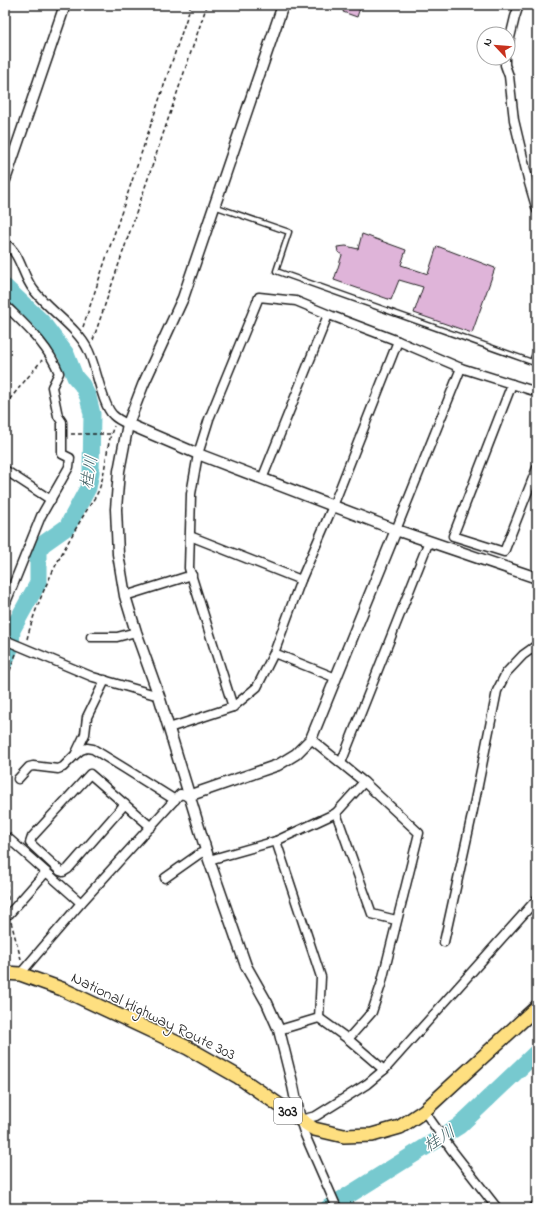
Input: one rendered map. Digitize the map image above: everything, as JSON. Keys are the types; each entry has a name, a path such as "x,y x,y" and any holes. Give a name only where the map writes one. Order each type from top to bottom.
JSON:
{"highway":[{"name":"National Highway Route 303","path":"5,973 20,974 62,988 188,1048 237,1076 314,1129 344,1136 372,1135 400,1127 424,1111 537,1007"}],"street":[{"path":"5,180 65,5"},
{"path":"283,5 182,298 143,385 128,424 119,471 116,509 118,554 125,596 159,696 188,796 208,856 246,966 267,1003 279,1030 300,1120 305,1135 337,1208"},
{"path":"513,26 519,5"},
{"path":"505,66 509,76 511,105 515,126 537,210"},
{"path":"5,243 17,256 25,277 32,288 56,315 71,327 88,349 106,404 109,411 118,419 198,454 396,530 537,578"},
{"path":"233,707 190,568 191,494 198,454 209,419 259,297 296,301 328,315 398,341 461,368 537,392"},
{"path":"5,305 39,339 49,352 59,373 52,387 58,416 62,422 62,454 70,458 70,467 41,516 5,605"},
{"path":"262,479 328,315"},
{"path":"169,728 233,707 257,687 274,653 301,580 333,506 398,341"},
{"path":"20,974 81,903 180,794 188,796 278,764 296,754 310,739 461,368"},
{"path":"512,384 453,536 504,552 537,468"},
{"path":"5,470 51,500"},
{"path":"190,536 301,580"},
{"path":"341,763 429,541"},
{"path":"125,596 192,575"},
{"path":"91,637 117,637 136,632"},
{"path":"5,640 93,677 159,696"},
{"path":"444,942 472,815 496,691 506,672 523,655 537,645"},
{"path":"274,653 336,678"},
{"path":"75,755 85,734 87,717 105,680"},
{"path":"310,739 364,782 419,833 396,920 381,985 372,1012 348,1039"},
{"path":"18,779 29,767 34,766 58,769 63,767 81,750 87,748 93,749 175,800"},
{"path":"125,804 68,869 63,872 60,871 30,843 32,837 90,774 125,804 151,827"},
{"path":"165,878 199,854 208,856 276,841 336,813 364,782"},
{"path":"336,813 372,914 396,920"},
{"path":"5,840 8,838 81,903"},
{"path":"276,841 321,976 318,1018"},
{"path":"9,914 46,872"},
{"path":"300,1120 316,1116 367,1084 384,1070 537,899"},
{"path":"279,1030 318,1018"},
{"path":"318,1018 348,1039 384,1070"},
{"path":"424,1111 451,1149 497,1208"},
{"path":"533,1208 537,1205"}],"lane":[{"path":"214,206 289,232 276,271 532,362 537,348"}],"path":[{"path":"77,335 82,329 191,5"},
{"path":"88,349 92,344 207,5"},
{"path":"5,405 49,352"},
{"path":"5,684 12,661 22,647 48,581 101,483 111,434 118,419"},
{"path":"70,434 111,434"}],"building":[{"path":"345,5 361,5 357,17 343,12"},
{"path":"362,234 406,250 401,265 428,274 437,246 495,268 472,333 414,313 423,287 399,280 391,300 334,280 342,255 338,252 337,247 346,246 358,249"}],"waterway":[{"name":"桂川","path":"5,287 41,321 66,354 75,377 82,385 88,397 92,414 91,472 88,488 67,527 43,544 38,551 38,583 12,630 11,646 5,661"},
{"name":"桂川","path":"328,1208 459,1126 537,1052"}]}
